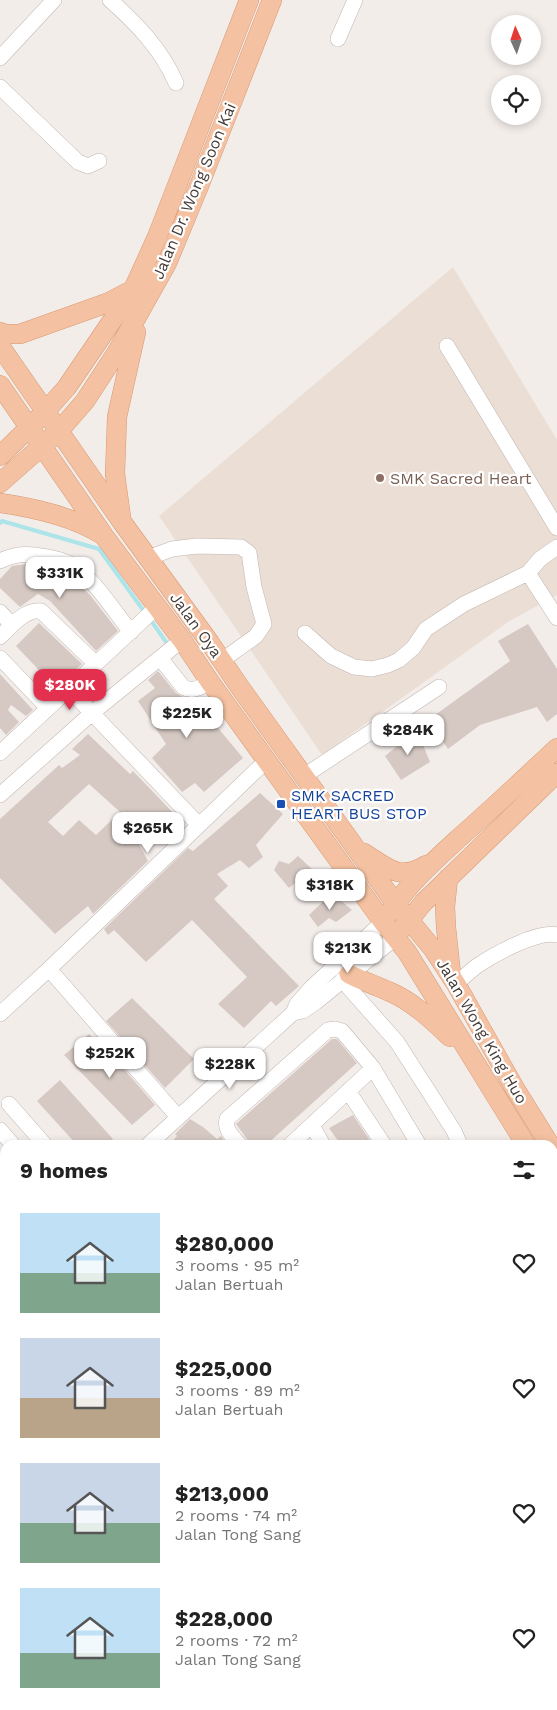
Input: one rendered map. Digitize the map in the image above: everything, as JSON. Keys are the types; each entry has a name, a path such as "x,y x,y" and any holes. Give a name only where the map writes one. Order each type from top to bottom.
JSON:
{"main road":[{"name":"Jalan Dr. Wong Soon Kai","path":"0,456 45,412 66,387 133,290 157,238 249,0"},
{"name":"Jalan Dr. Wong Soon Kai","path":"0,483 59,431 85,401 117,352 167,263 272,0"},
{"path":"0,332 20,334 107,303 133,290"},
{"path":"122,522 115,474 117,417 140,311"},
{"name":"Jalan Oya","path":"0,346 122,522 396,903 410,919"},
{"name":"Jalan Oya","path":"0,385 104,536 145,619 182,640 210,682 394,938"},
{"path":"0,503 46,512 84,524 104,536"},
{"path":"383,922 396,903 440,856 557,748"},
{"path":"394,938 423,903 557,773"},
{"path":"358,850 396,872 403,874 418,870 440,856"},
{"path":"448,878 445,914 454,980"},
{"name":"Jalan Wong King Huo","path":"410,919 454,980 514,1087 547,1140"},
{"name":"Jalan Wong King Huo","path":"394,938 407,952 523,1140"},
{"path":"345,977 389,991 416,1006 468,1053"}],"street":[{"path":"0,58 54,0"},
{"path":"110,0 157,49 169,66 176,83"},
{"path":"338,39 355,0"},
{"path":"0,87 78,162 88,166 99,161"},
{"path":"447,346 557,528"},
{"path":"148,558 172,550 197,546 241,546 249,553 254,587 264,624 256,636 222,661"},
{"path":"306,633 331,656 354,667 372,670 388,665 400,660 413,648 426,630 464,604 528,573 540,559 557,547"},
{"path":"0,561 10,556 34,554 56,559 74,566 89,580 145,619 1,749"},
{"path":"528,573 557,618"},
{"path":"0,637 12,625 31,612 41,611 96,664"},
{"path":"0,612 12,625"},
{"path":"0,795 92,712 182,640"},
{"path":"0,658 48,708"},
{"path":"160,658 186,689 194,690 210,682"},
{"path":"304,776 439,688"},
{"path":"69,689 199,825"},
{"path":"0,1014 49,970 267,760"},
{"path":"154,1140 293,1013 297,1004 312,987 383,922"},
{"path":"454,980 476,966 530,938 551,933 557,935"},
{"path":"293,1013 303,1011 394,938"},
{"path":"49,970 178,1118"},
{"path":"345,977 397,1042 458,1140"},
{"path":"236,1140 228,1131 227,1119 328,1030 335,1028 342,1031 373,1068 416,1140"},
{"path":"296,1140 373,1068"},
{"path":"348,1092 381,1140"},
{"path":"9,1104 40,1140"},
{"path":"312,1125 320,1140"},
{"path":"0,1130 9,1140"}],"shaded area":[{"name":"SMK Sacred Heart","path":"453,267 557,440 557,595 508,622 322,755 159,516"}],"building":[{"path":"26,564 52,568 70,575 90,595 118,631 96,651 50,601 38,594 20,607 0,588 0,579 12,566"},
{"path":"39,623 82,664 56,688 16,646"},
{"path":"528,624 557,669 557,714 547,722 537,707 480,725 448,749 428,720 510,661 498,641"},
{"path":"158,671 176,693 185,698 199,715 204,711 243,758 204,792 195,783 182,792 152,758 166,744 138,701 155,688 148,680"},
{"path":"0,674 33,710 26,716 11,705 8,710 19,722 6,735 0,728"},
{"path":"417,730 430,762 401,780 385,756"},
{"path":"88,734 130,774 133,771 180,820 165,835 150,829 138,843 148,861 93,914 88,906 55,934 0,878 0,819 59,765 62,768 80,755 72,749","holes":["89,784 120,812 96,835 79,820 63,836 48,822"]},
{"path":"260,793 283,814 256,845 263,857 249,868 240,860 217,874 228,886 214,899 299,986 276,1006 271,1001 244,1028 218,1004 247,977 192,920 146,962 114,930 108,935 104,929 188,848 193,851"},
{"path":"298,856 312,869 289,888 274,870 279,861 289,864"},
{"path":"332,893 352,910 336,922 329,918 318,927 309,915"},
{"path":"132,998 194,1059 165,1088 106,1021"},
{"path":"89,1034 123,1068 155,1105 132,1125 64,1055"},
{"path":"332,1039 337,1039 357,1063 272,1140 247,1140 236,1124"},
{"path":"60,1080 113,1139 72,1140 37,1101"},
{"path":"353,1115 370,1140 337,1140 329,1128"},
{"path":"190,1119 217,1139 221,1136 224,1140 173,1140 177,1136 175,1134"}],"waterway":[{"path":"0,523 2,521 99,549 146,614"},
{"path":"150,619 166,642"}],"place":[{"name":"SMK Sacred Heart","path":"380,478"},
{"name":"SMK SACRED HEART BUS STOP","path":"281,804"}]}
